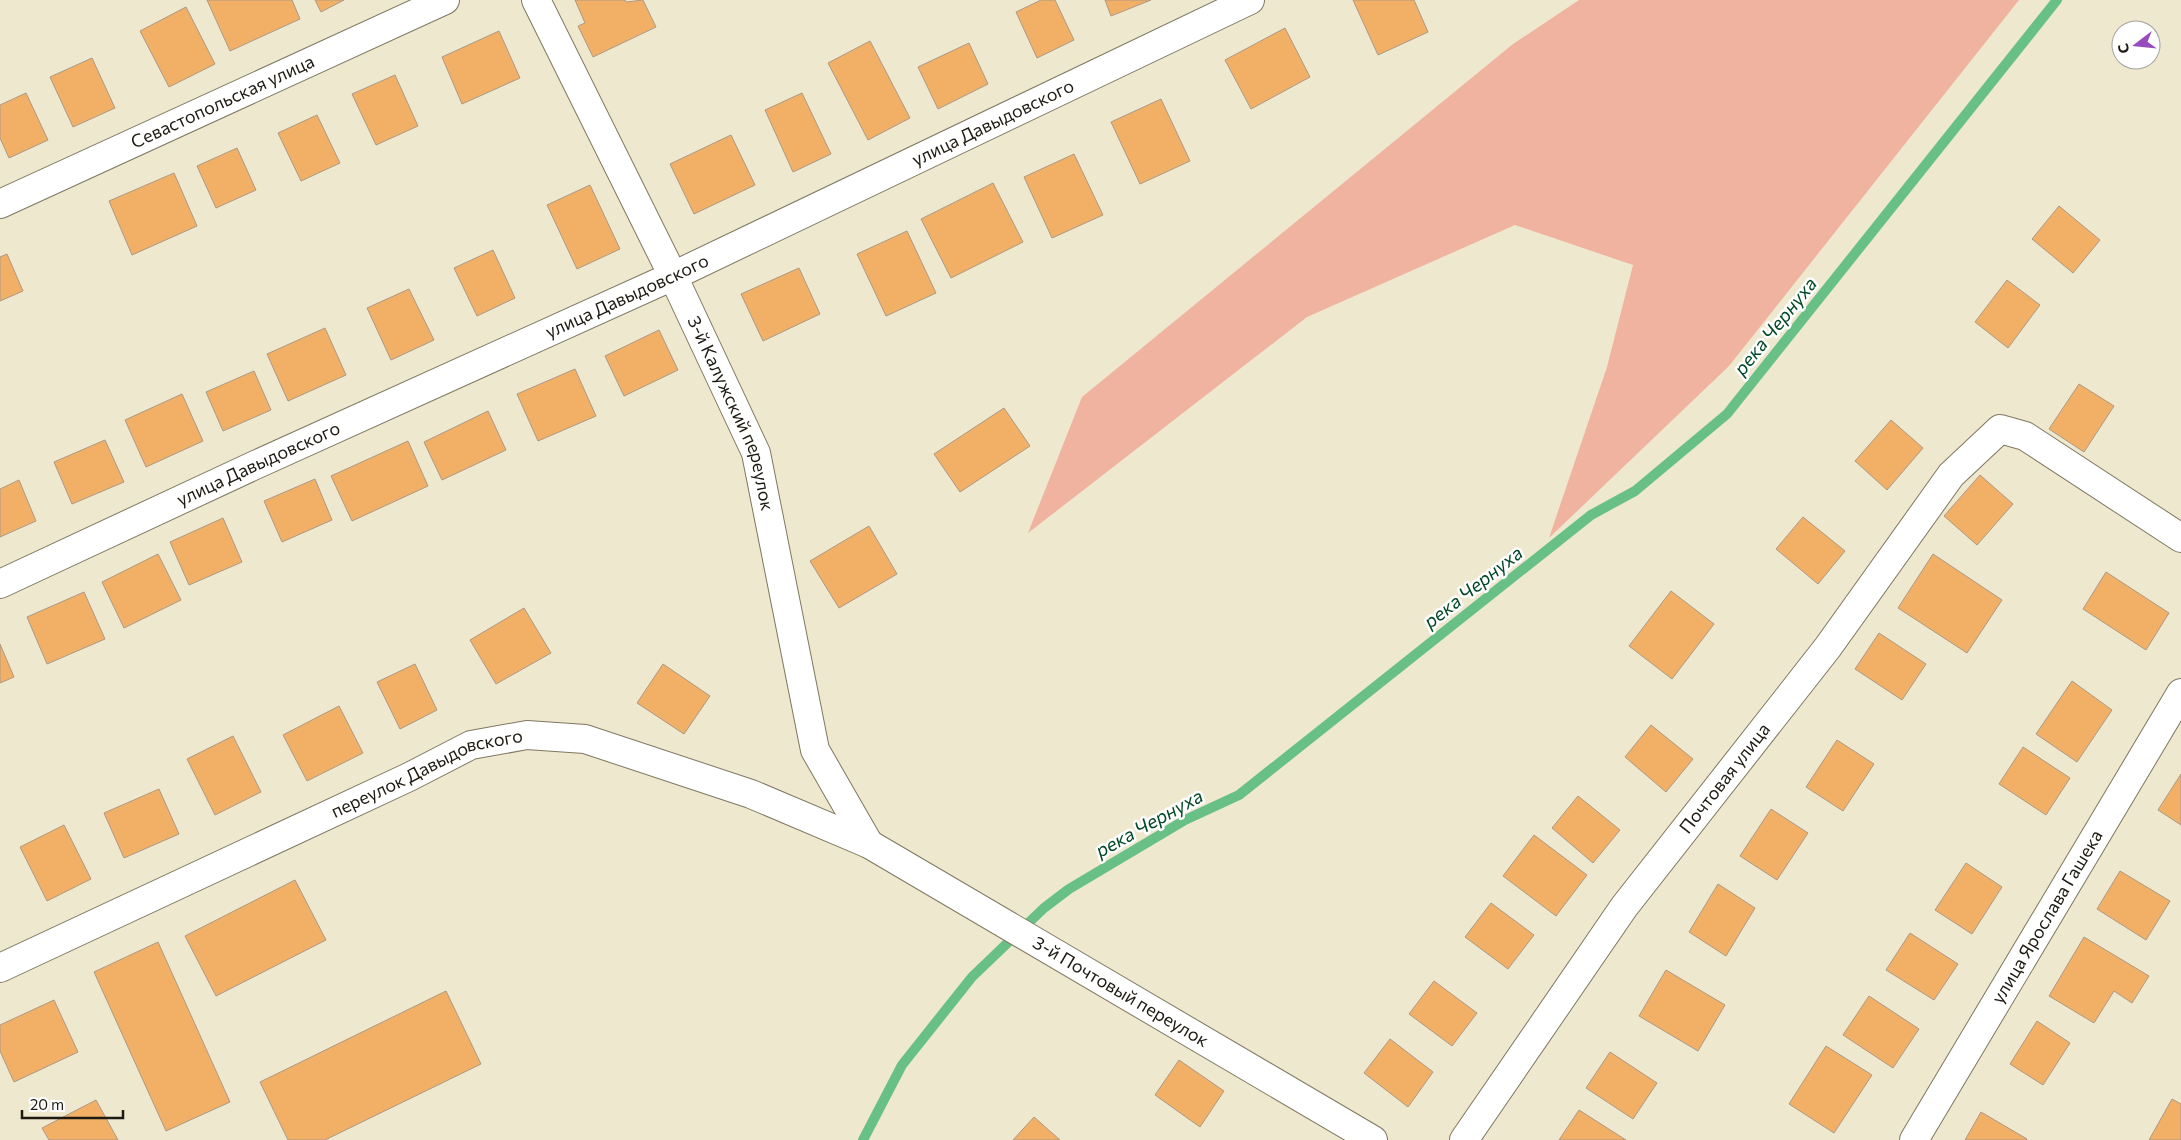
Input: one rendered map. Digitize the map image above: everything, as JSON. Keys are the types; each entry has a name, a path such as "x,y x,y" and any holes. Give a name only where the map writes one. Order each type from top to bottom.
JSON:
{"street":[{"name":"Севастопольская улица","path":"0,204 445,0"},
{"name":"3-й Калужский переулок","path":"536,0 673,276 756,452 815,750 869,844"},
{"name":"улица Давыдовского","path":"0,584 262,462 673,276 1250,0"},
{"name":"Почтовая улица","path":"1464,1140 1624,908 1828,647 1951,476 2000,429 2025,436 2181,538"},
{"name":"улица Ярослава Гашека","path":"1914,1140 2181,693"},
{"name":"переулок Давыдовского","path":"0,968 409,777 471,746 527,735 585,739 751,794 869,844"},
{"name":"3-й Почтовый переулок","path":"869,844 1373,1140"}],"shaded area":[{"path":"1579,0 2019,0 1729,366 1549,538 1607,367 1633,265 1515,225 1307,317 1028,533 1082,397 1513,44"}],"building":[{"path":"207,0 292,0 300,19 230,51"},
{"path":"315,0 344,0 321,12"},
{"path":"575,0 625,0 626,2 643,0 656,27 593,57 578,26 585,23"},
{"path":"1041,0 1055,0 1074,40 1037,58 1016,12"},
{"path":"1105,0 1151,0 1111,16"},
{"path":"1353,0 1414,0 1428,32 1378,55"},
{"path":"186,7 215,64 169,87 140,31"},
{"path":"1285,28 1310,77 1251,109 1225,60"},
{"path":"499,31 520,78 462,104 442,57"},
{"path":"870,41 910,118 868,140 828,63"},
{"path":"969,43 988,84 938,109 918,67"},
{"path":"92,58 115,108 73,127 50,77"},
{"path":"395,75 418,126 376,145 352,94"},
{"path":"26,93 48,140 9,158 0,138 0,105"},
{"path":"802,93 831,154 793,172 765,110"},
{"path":"1161,99 1190,161 1140,184 1111,122"},
{"path":"317,115 340,163 301,181 278,133"},
{"path":"731,135 755,185 694,214 670,164"},
{"path":"237,148 256,190 216,208 197,166"},
{"path":"1074,154 1103,215 1052,238 1024,177"},
{"path":"174,173 197,226 132,255 109,201"},
{"path":"993,183 1023,242 951,278 921,219"},
{"path":"590,185 620,249 577,269 547,205"},
{"path":"2059,206 2100,240 2073,273 2032,239"},
{"path":"907,231 936,293 886,316 857,254"},
{"path":"493,250 515,298 477,316 454,268"},
{"path":"7,254 23,291 0,301 0,257"},
{"path":"799,268 820,314 763,341 741,294"},
{"path":"2007,280 2040,305 2008,348 1975,322"},
{"path":"409,289 434,340 391,360 367,308"},
{"path":"325,328 346,375 288,401 267,354"},
{"path":"659,330 678,370 624,396 605,356"},
{"path":"575,369 596,416 538,441 517,394"},
{"path":"254,371 271,410 223,431 206,392"},
{"path":"2079,384 2114,406 2084,452 2049,429"},
{"path":"182,394 203,441 146,467 125,420"},
{"path":"1004,408 1030,446 960,492 934,454"},
{"path":"488,411 506,450 442,480 424,442"},
{"path":"1891,420 1923,448 1887,490 1855,461"},
{"path":"105,440 124,482 72,504 54,462"},
{"path":"408,441 428,486 352,521 331,476"},
{"path":"1980,475 2013,504 1977,545 1944,516"},
{"path":"315,479 332,520 282,542 264,501"},
{"path":"19,480 36,521 0,537 0,489"},
{"path":"1803,517 1845,551 1818,584 1776,549"},
{"path":"223,518 242,562 189,585 170,542"},
{"path":"869,526 897,574 839,608 810,561"},
{"path":"158,554 181,600 124,628 102,582"},
{"path":"1933,554 2002,600 1967,653 1898,608"},
{"path":"2106,572 2169,613 2146,650 2083,609"},
{"path":"1671,591 1714,624 1672,679 1629,646"},
{"path":"84,592 105,639 47,664 27,617"},
{"path":"524,608 551,653 496,684 470,640"},
{"path":"1879,633 1926,664 1902,700 1855,669"},
{"path":"0,644 14,677 0,683"},
{"path":"415,664 437,710 400,729 377,682"},
{"path":"663,664 710,696 684,734 637,703"},
{"path":"2072,681 2112,710 2077,762 2036,734"},
{"path":"339,706 363,753 307,781 283,735"},
{"path":"1651,725 1693,759 1666,792 1625,757"},
{"path":"233,736 261,792 215,815 187,759"},
{"path":"1837,740 1874,764 1843,811 1806,787"},
{"path":"2023,747 2070,778 2046,815 1999,784"},
{"path":"2181,774 2181,825 2158,810"},
{"path":"159,789 179,834 124,858 104,813"},
{"path":"1578,796 1620,830 1593,863 1552,828"},
{"path":"1771,809 1808,833 1777,880 1740,856"},
{"path":"64,825 91,879 47,901 20,847"},
{"path":"1534,835 1587,875 1556,916 1503,876"},
{"path":"1966,863 2002,887 1972,934 1935,910"},
{"path":"2120,871 2170,901 2146,940 2097,909"},
{"path":"295,880 326,940 216,996 185,936"},
{"path":"1718,884 1755,908 1726,956 1689,932"},
{"path":"1491,903 1534,935 1508,969 1465,937"},
{"path":"1910,933 1958,964 1934,1000 1886,970"},
{"path":"2084,937 2149,976 2132,1003 2114,991 2094,1023 2049,996"},
{"path":"158,942 230,1102 166,1131 94,972"},
{"path":"1666,970 1725,1005 1698,1051 1639,1016"},
{"path":"1434,981 1477,1013 1452,1046 1409,1014"},
{"path":"446,991 481,1064 325,1140 288,1140 260,1082"},
{"path":"1869,996 1919,1029 1893,1068 1843,1035"},
{"path":"54,1000 78,1052 14,1082 0,1051 0,1025"},
{"path":"2037,1021 2070,1043 2043,1085 2010,1064"},
{"path":"1390,1039 1433,1072 1408,1107 1364,1073"},
{"path":"1826,1046 1872,1075 1834,1133 1789,1104"},
{"path":"1610,1052 1657,1083 1633,1119 1586,1088"},
{"path":"1179,1060 1224,1091 1200,1127 1155,1095"},
{"path":"2172,1099 2181,1104 2181,1140 2149,1140"},
{"path":"96,1100 118,1140 49,1140 42,1128"},
{"path":"1579,1110 1626,1140 1559,1140"},
{"path":"1981,1112 2027,1139 1965,1140"},
{"path":"1034,1117 1060,1140 1013,1140"}],"waterway":[{"name":"река Чернуха","path":"863,1140 902,1065 972,977 1044,908 1069,889 1185,820 1239,795 1591,515 1635,491 1727,414 2057,0"}]}
